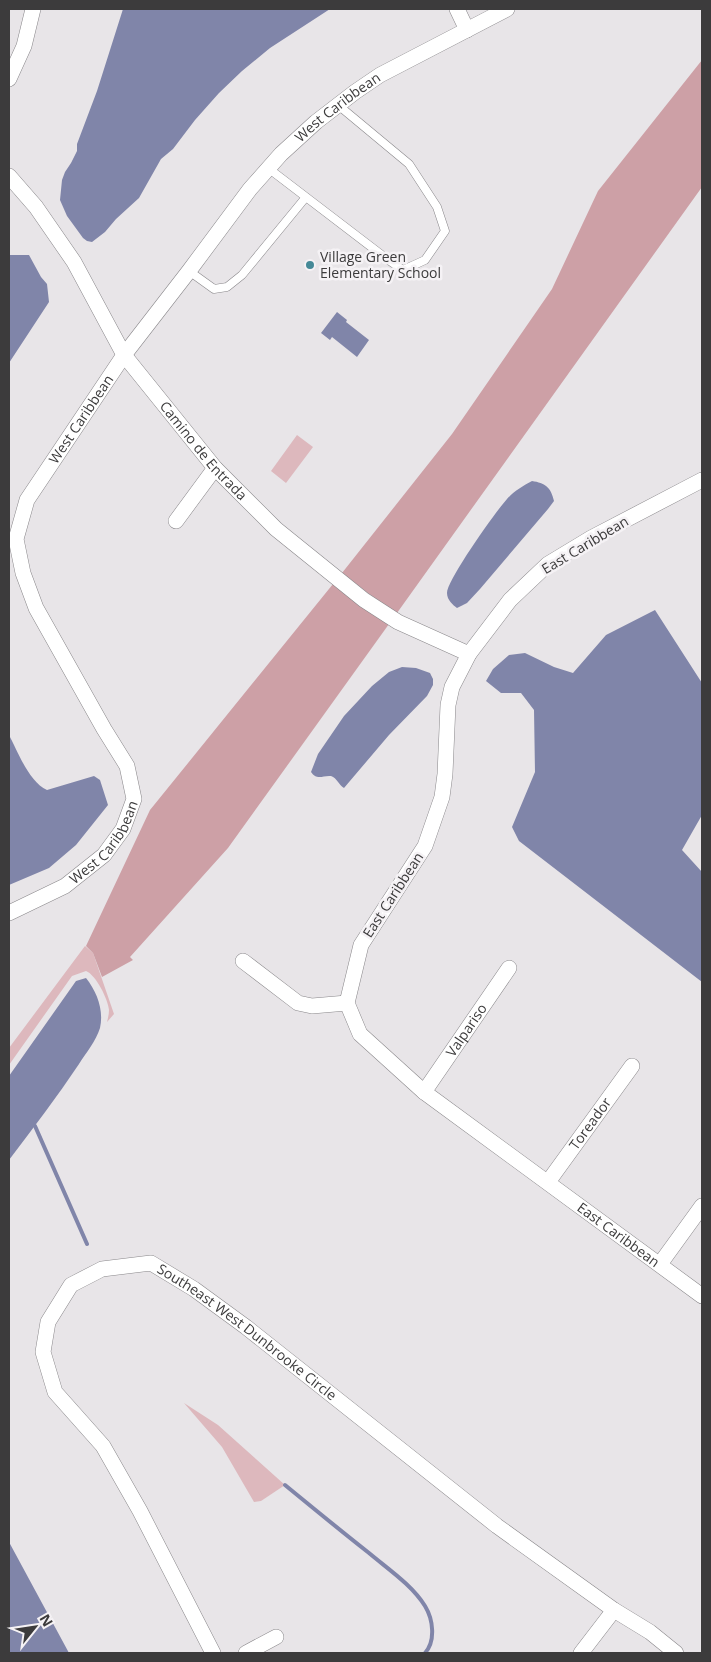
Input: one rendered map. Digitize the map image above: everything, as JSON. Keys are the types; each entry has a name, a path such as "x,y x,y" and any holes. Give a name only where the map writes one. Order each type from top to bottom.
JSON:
{"street":[{"path":"9,79 24,46 33,9"},
{"path":"456,9 468,30"},
{"name":"West Caribbean","path":"9,914 64,886 104,855 123,829 134,799 127,766 36,608 23,573 16,539 27,500 124,355 250,189 298,137 338,105 380,76 507,9"},
{"name":"Camino de Entrada","path":"9,176 40,213 74,262 124,355 216,468 276,529 364,600 398,622 469,654"},
{"path":"176,520 216,468"},
{"name":"East Caribbean","path":"702,480 591,538 548,564 510,600 469,654 452,687 448,705 442,797 425,846 361,945 347,1004 360,1034 424,1092 702,1296"},
{"path":"243,960 298,1003 312,1006 347,1004"},
{"name":"Valpariso","path":"424,1092 509,968"},
{"name":"Toreador","path":"548,1182 632,1066"},
{"path":"660,1264 702,1206"},
{"name":"Southeast West Dunbrooke Circle","path":"213,1653 140,1511 103,1446 55,1392 43,1352 48,1322 71,1285 102,1269 151,1263 194,1289 246,1327 497,1526 614,1610 650,1632 676,1653"},
{"path":"581,1653 614,1610"},
{"path":"246,1653 276,1637"}],"lane":[{"path":"268,168 403,270 425,260 445,231 437,208 410,164 338,105"},
{"path":"189,271 214,289 227,287 242,275 306,197"}],"shaded area":[{"path":"702,60 702,187 397,613 342,573 452,434 552,289 598,191"},
{"path":"297,435 313,447 286,483 271,471"},
{"path":"333,584 389,624 228,848 130,957 133,960 102,977 93,953 86,946 150,810"},
{"path":"85,946 93,953 114,1014 107,1022 109,1010 106,1000 101,988 90,973 86,971 72,976 9,1065 9,1048"},
{"path":"184,1403 218,1425 285,1485 261,1501 254,1502 222,1447"}],"water":[{"path":"123,9 330,9 270,48 219,93 173,149 161,159 139,198 105,232 92,242 83,238 67,216 60,200 62,180 77,151 77,144 97,91"},
{"path":"9,255 29,255 47,284 49,302 9,363"},
{"path":"337,312 347,320 346,322 369,340 357,357 332,337 330,340 321,333"},
{"path":"532,481 547,487 554,501 480,589 467,603 457,608 447,596 449,586 455,575 501,506 513,494"},
{"path":"655,610 702,683 702,815 682,850 702,872 702,982 519,841 512,827 535,772 534,710 521,693 501,693 486,681 493,669 509,655 525,653 554,667 573,673 606,635"},
{"path":"402,667 416,668 430,673 433,685 427,696 389,735 344,788 331,776 318,777 313,775 311,772 318,754 344,716 372,686 389,672"},
{"path":"9,735 29,774 41,786 47,790 94,776 100,780 108,805 76,845 49,868 9,885"},
{"path":"86,978 96,995 100,1008 101,1021 98,1033 91,1047 9,1160 9,1076 76,981"},
{"path":"9,1542 69,1653 9,1653"}],"waterway":[{"path":"35,1126 87,1244"},
{"path":"285,1485 399,1578 420,1598 428,1611 432,1630 431,1642 425,1653"}],"place":[{"name":"Village Green Elementary School","path":"310,265"}]}
